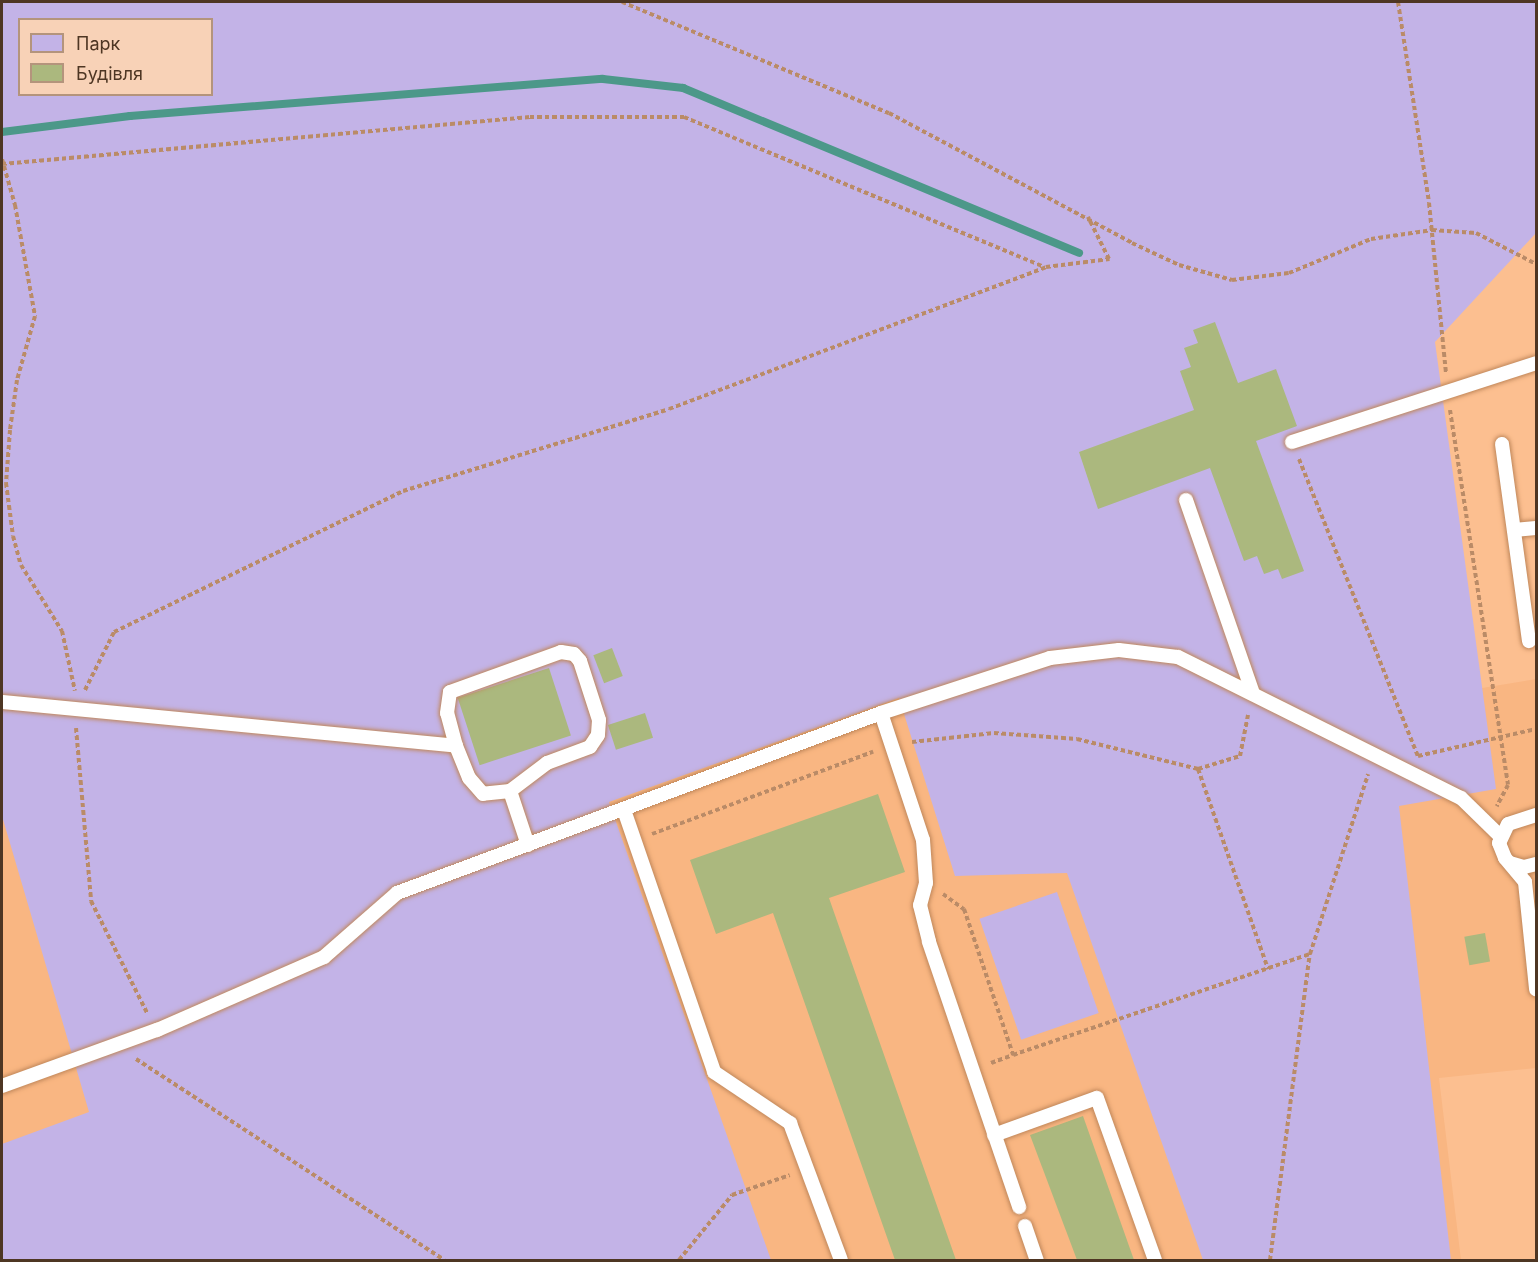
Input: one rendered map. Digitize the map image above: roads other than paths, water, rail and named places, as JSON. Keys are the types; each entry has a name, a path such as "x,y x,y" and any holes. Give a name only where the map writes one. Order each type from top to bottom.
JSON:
{"lane":[{"path":"1292,442 1536,363"},
{"path":"1502,444 1529,640"},
{"path":"1186,500 1253,693"},
{"path":"1514,530 1536,528"},
{"path":"2,1086 157,1030 324,957 397,893 881,713 1050,658 1119,650 1178,657 1459,796 1489,820 1500,836 1501,851 1525,882 1536,989"},
{"path":"561,652 574,654 598,720 598,735 590,747 547,763 510,791 490,795 476,788 456,746 447,707 454,688 561,652"},
{"path":"2,702 456,746"},
{"path":"881,713 923,840 926,883 920,905 929,942 1018,1207"},
{"path":"510,791 528,845"},
{"path":"624,810 714,1072 790,1123 841,1260"},
{"path":"1489,820 1536,815"},
{"path":"1500,836 1508,824 1521,818 1536,822"},
{"path":"1510,863 1524,867 1536,865"},
{"path":"1525,882 1536,865"},
{"path":"994,1135 1098,1098 1155,1260"},
{"path":"1025,1226 1037,1260"}],"waterway":[{"path":"2,132 130,116 603,79 683,88 1079,253"}]}
